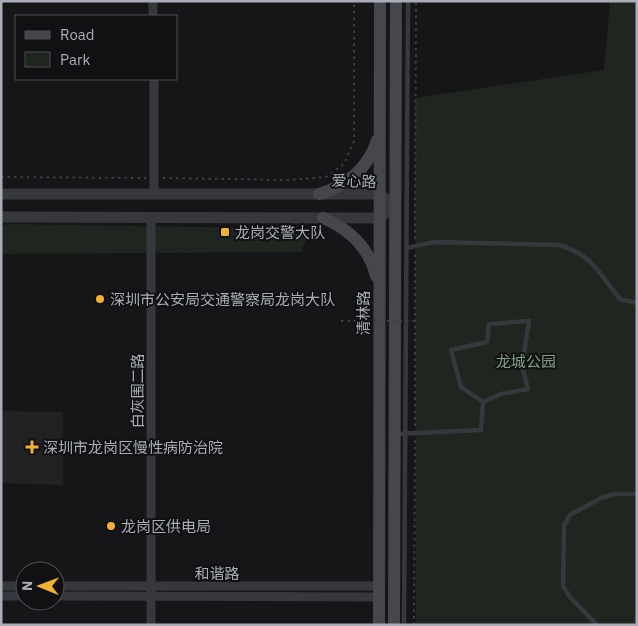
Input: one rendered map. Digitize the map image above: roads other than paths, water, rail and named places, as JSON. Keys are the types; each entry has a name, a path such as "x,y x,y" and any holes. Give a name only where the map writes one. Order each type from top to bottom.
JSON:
{"main road":[{"name":"清林路","path":"379,625 380,1"},
{"path":"394,625 400,433 395,206 396,1"},
{"path":"319,194 342,184 366,164 375,148 380,128"},
{"path":"323,218 347,231 367,252 380,290"}],"street":[{"path":"153,1 153,15"},
{"path":"154,80 154,194"},
{"name":"爱心路","path":"1,194 380,194 395,206"},
{"path":"1,217 380,218 395,206"},
{"name":"白灰围二路","path":"151,218 151,625"},
{"path":"1,586 15,586"},
{"name":"和谐路","path":"65,586 151,586 379,592"},
{"name":"和谐路","path":"65,596 379,592"},
{"path":"1,596 15,596"}],"lane":[{"path":"404,625 400,433 407,248 408,1"},
{"path":"407,248 434,242 559,245 573,249 596,265 620,299 637,303"},
{"path":"529,321 522,366 528,389 502,394 483,402 461,386 451,350 487,342 489,324 529,321"},
{"path":"400,433 481,430 483,402"},
{"path":"597,625 570,597 563,586 564,525 570,515 601,498 614,494 637,494"}],"place":[{"name":"龙岗交警大队","path":"225,232"},
{"name":"深圳市公安局交通警察局龙岗大队","path":"100,299"},
{"name":"深圳市龙岗区慢性病防治院","path":"32,447"},
{"name":"龙岗区供电局","path":"111,526"}],"park label":[{"name":"龙城公园","path":"526,361"}]}
